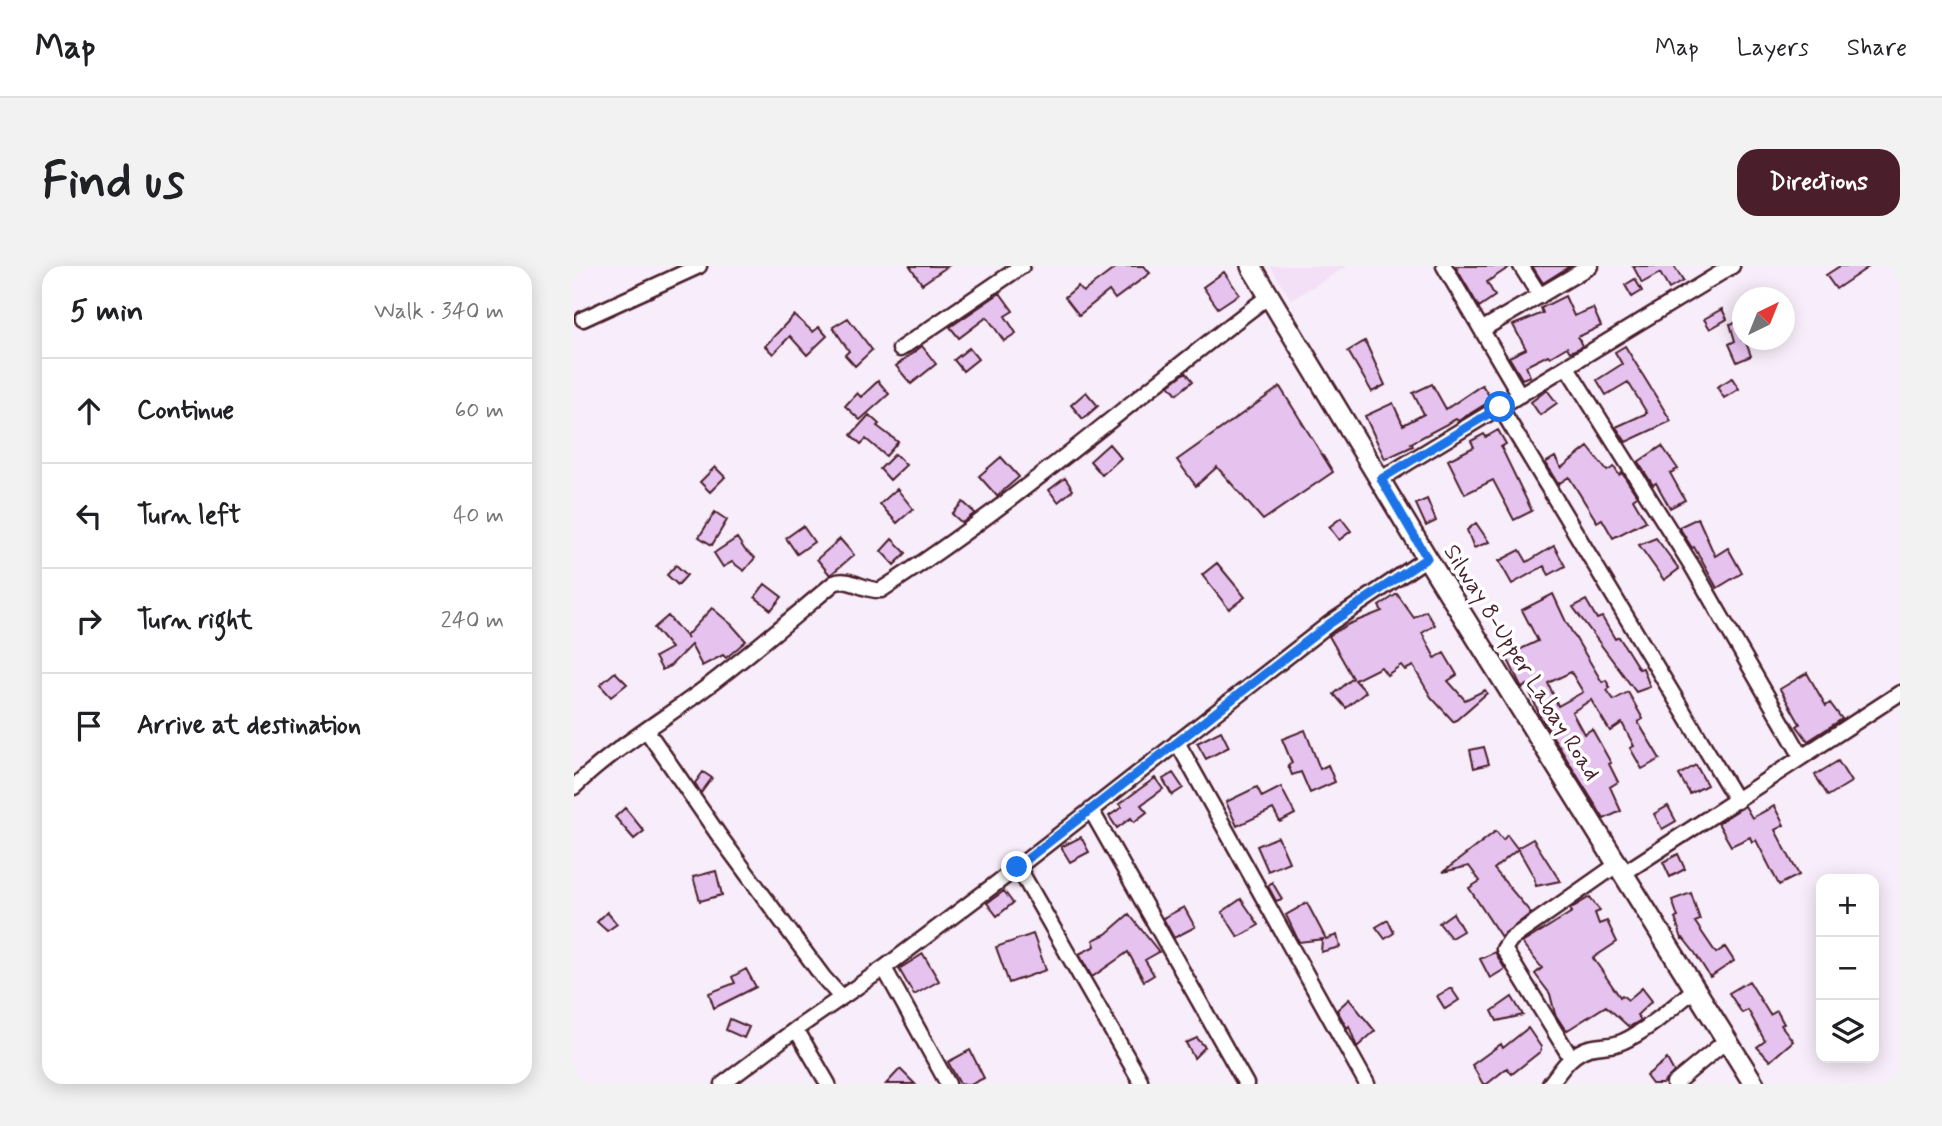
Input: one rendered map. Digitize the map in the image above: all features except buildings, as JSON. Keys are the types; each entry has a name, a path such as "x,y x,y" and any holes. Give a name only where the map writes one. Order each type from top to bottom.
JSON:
{"main road":[{"name":"Silway 8-Upper Labay Road","path":"1251,266 1427,558 1754,1084"}],"street":[{"path":"583,319 699,266"},
{"path":"900,349 1022,266"},
{"path":"1444,266 1520,395"},
{"path":"1521,266 1540,296"},
{"path":"1483,330 1590,266"},
{"path":"1381,479 1732,266"},
{"path":"574,787 607,756 647,731 705,688 834,583 843,581 875,591 881,590 943,550 1269,296"},
{"path":"1567,367 1692,566 1802,757"},
{"path":"1500,407 1737,801"},
{"path":"723,1084 884,968 1329,624 1427,558"},
{"path":"1571,1058 1504,950 1511,939 1621,868 1737,801 1900,693"},
{"path":"647,731 720,837 823,977 841,997"},
{"path":"1177,742 1367,1084"},
{"path":"1091,810 1246,1084"},
{"path":"1017,867 1140,1080"},
{"path":"884,968 948,1084"},
{"path":"1550,1084 1571,1058 1590,1048 1614,1047 1633,1037 1655,1023 1695,989"},
{"path":"796,1029 828,1084"},
{"path":"1674,1084 1727,1040"}],"shaded area":[{"path":"1270,266 1347,266 1291,300"}],"route":[{"path":"1017,867 1329,624 1427,558 1381,479 1500,407"}]}
